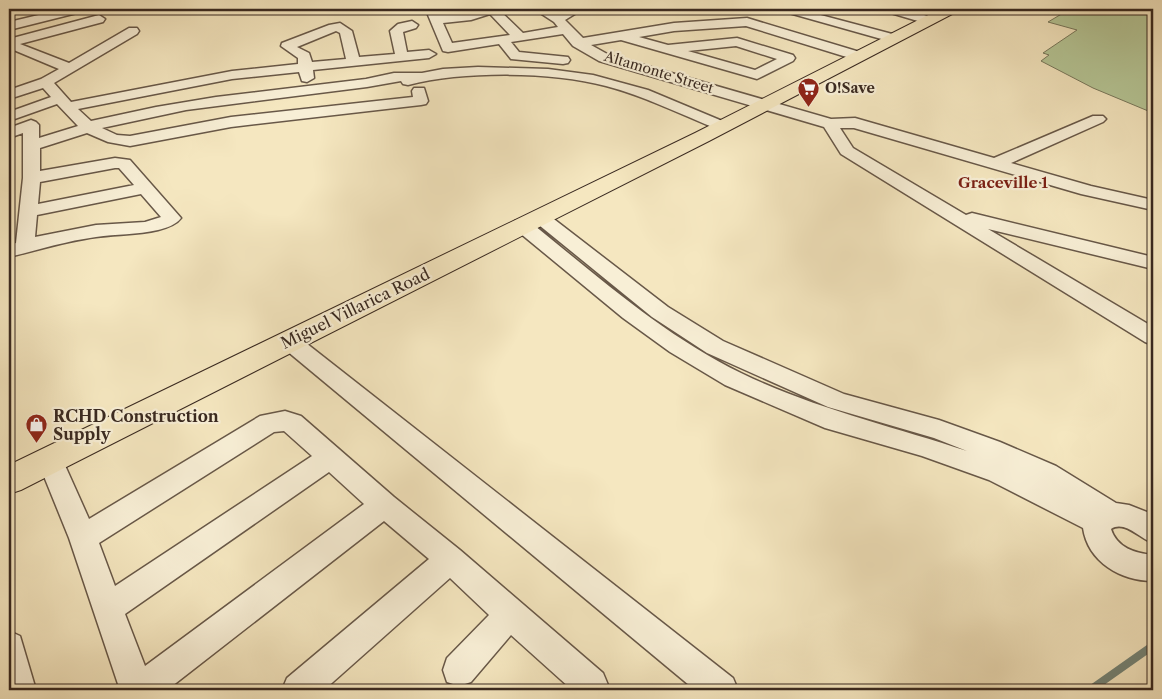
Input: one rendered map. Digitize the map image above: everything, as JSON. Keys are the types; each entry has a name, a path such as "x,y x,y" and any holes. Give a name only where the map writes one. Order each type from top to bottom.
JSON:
{"main road":[{"name":"Miguel Villarica Road","path":"9,480 712,132 950,9"}],"street":[{"path":"9,26 72,9 132,31 46,82 9,95"},
{"path":"520,37 490,9 477,15 451,17 447,29 448,48 503,40 520,37 561,24 578,9"},
{"name":"Altamonte Street","path":"540,9 561,24 578,43 604,58 830,124 855,123 1087,190 1153,204"},
{"path":"786,9 892,38"},
{"path":"888,9 928,20"},
{"path":"9,43 54,31 108,22"},
{"path":"578,43 674,27 747,22 858,56"},
{"path":"447,29 508,24"},
{"path":"402,57 396,31 402,27 412,25"},
{"path":"307,89 304,56 287,46 338,27 346,31 354,62"},
{"path":"54,31 103,49"},
{"path":"618,35 757,75 788,58 736,42 667,49"},
{"path":"760,48 789,36"},
{"path":"503,40 516,56 580,62 604,58"},
{"path":"9,43 69,68"},
{"path":"9,59 32,53"},
{"path":"9,117 63,102 232,76 429,54"},
{"path":"31,146 124,117 250,96 307,89 367,83 386,85 404,82 420,84 472,71 547,74 593,79 639,92 712,132"},
{"path":"46,82 89,128 114,139 135,142 230,122 421,101 420,84"},
{"path":"341,86 342,110"},
{"path":"996,163 1098,119"},
{"path":"830,124 847,151 1153,337"},
{"path":"9,133 31,125 32,178 29,211 17,248 97,231 162,225 172,218 124,164 115,163 32,178"},
{"path":"29,211 146,188"},
{"path":"951,214 1153,262"},
{"path":"531,221 631,313 678,346 733,379 834,421 925,447 998,472 1104,518 1129,516 1153,531"},
{"path":"289,340 721,690"},
{"path":"83,538 269,423 285,421 292,423 384,505 450,559 592,688"},
{"path":"107,609 331,457"},
{"path":"50,459 83,538 107,609 139,690 384,505"},
{"path":"1104,518 1096,529 1098,537 1111,553 1132,566 1153,568"},
{"path":"299,690 450,559"},
{"path":"459,670 510,614"},
{"path":"9,647 19,690"}],"green space":[{"path":"1070,9 1153,9 1153,113 1093,88 1041,61 1049,55 1043,53 1077,30 1048,22"}],"waterway":[{"path":"1090,690 1151,647 1153,643"}],"place":[{"name":"O!Save","path":"809,107"},
{"name":"RCHD Construction Supply","path":"37,444"}],"district":[{"name":"Graceville 1","path":"1003,183"}]}
